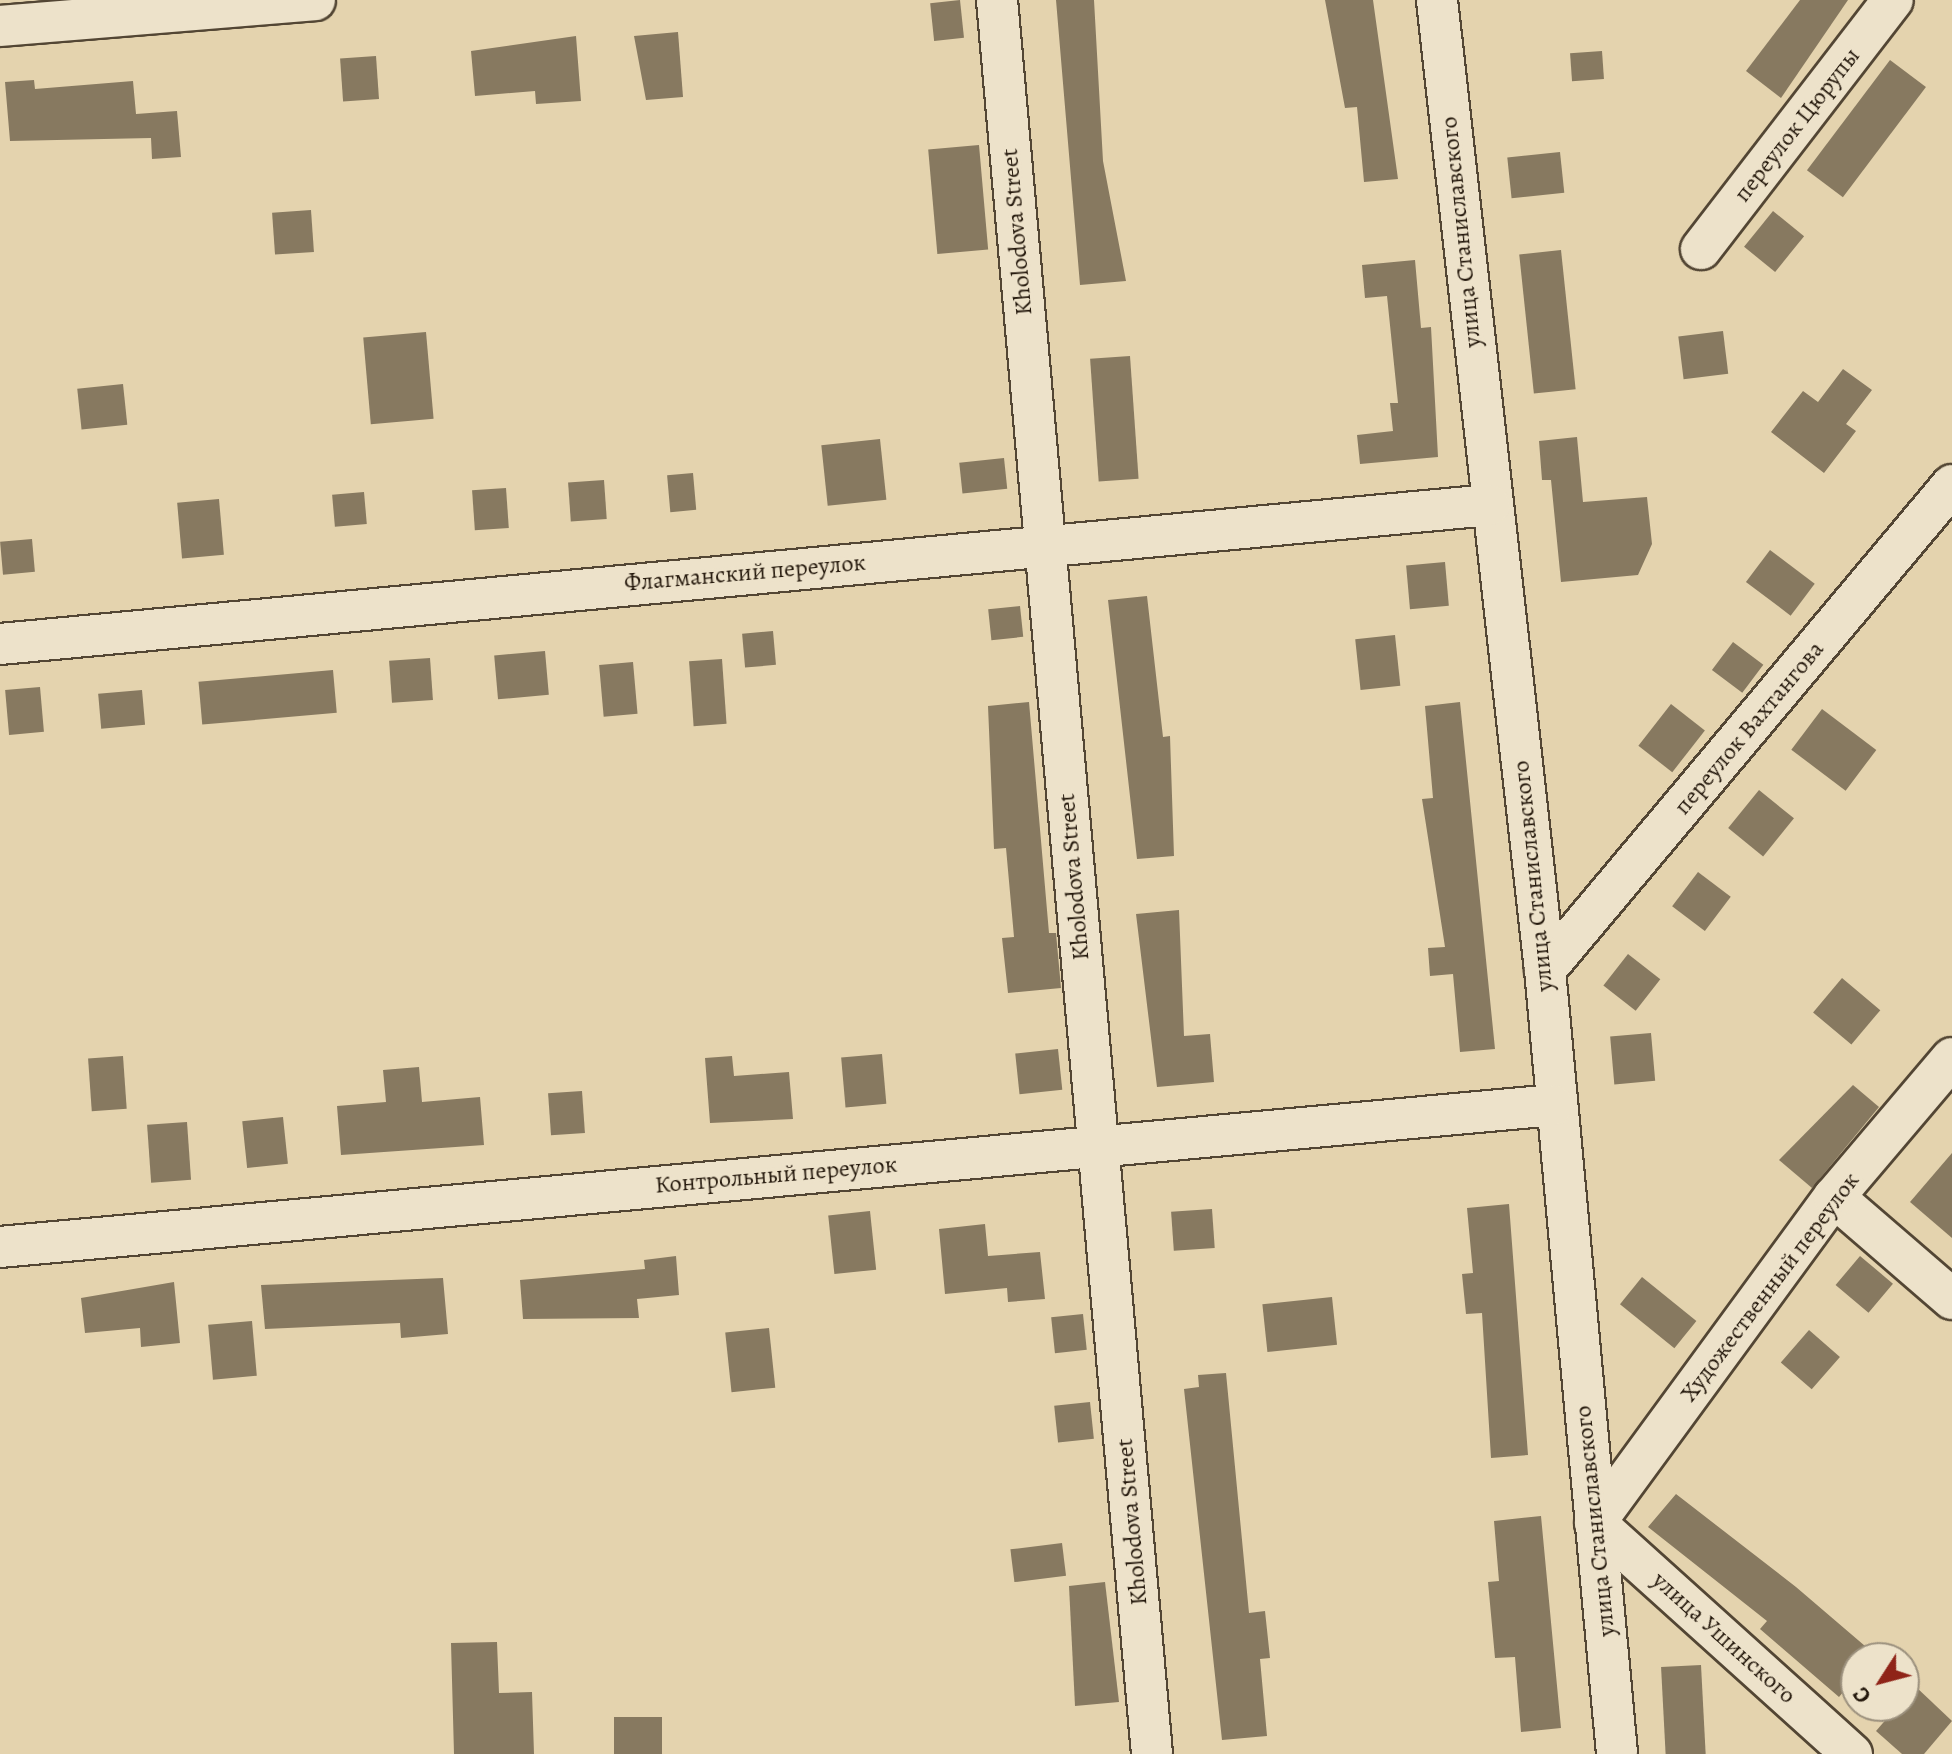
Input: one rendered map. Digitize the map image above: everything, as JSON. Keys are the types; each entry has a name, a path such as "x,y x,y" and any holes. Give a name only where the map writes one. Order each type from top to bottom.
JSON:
{"street":[{"path":"0,26 315,0"},
{"name":"Kholodova Street","path":"997,0 1152,1754"},
{"name":"улица Станиславского","path":"1437,0 1490,505 1545,970 1553,1105 1617,1754"},
{"name":"переулок Цюрупы","path":"1701,249 1893,0"},
{"name":"переулок Вахтангова","path":"1545,970 1952,485"},
{"name":"Флагманский переулок","path":"0,644 1490,505"},
{"name":"Художественный переулок","path":"1595,1523 1834,1197 1952,1058"},
{"name":"Контрольный переулок","path":"0,1247 1553,1105"},
{"path":"1834,1197 1952,1299"},
{"name":"улица Ушинского","path":"1595,1523 1852,1754"}],"building":[{"path":"960,0 964,38 934,41 930,3"},
{"path":"1056,0 1094,0 1103,161 1126,281 1080,285"},
{"path":"1325,0 1373,0 1398,179 1364,182 1357,107 1345,108"},
{"path":"1800,0 1848,0 1781,98 1746,71"},
{"path":"678,32 683,97 646,100 634,36"},
{"path":"576,36 581,101 536,104 535,91 475,96 471,51"},
{"path":"1602,51 1604,79 1572,81 1570,53"},
{"path":"376,56 379,99 343,101 340,59"},
{"path":"1890,60 1926,87 1843,197 1807,170"},
{"path":"34,80 35,89 133,81 136,114 177,111 181,157 152,159 151,138 10,141 5,82"},
{"path":"979,145 988,250 937,254 928,149"},
{"path":"1560,152 1564,193 1512,198 1507,158"},
{"path":"311,210 314,252 275,255 272,213"},
{"path":"1773,211 1804,236 1775,272 1744,247"},
{"path":"1561,250 1576,389 1534,394 1519,254"},
{"path":"1415,260 1421,328 1431,327 1438,457 1360,464 1357,435 1393,431 1390,403 1398,403 1387,296 1365,298 1362,265"},
{"path":"1723,331 1728,374 1684,379 1678,336"},
{"path":"426,332 434,419 371,424 363,337"},
{"path":"1130,356 1139,479 1099,481 1090,359"},
{"path":"1843,369 1872,390 1846,424 1856,431 1824,473 1771,432 1803,391 1818,402"},
{"path":"123,384 127,425 82,430 77,389"},
{"path":"1577,437 1583,502 1647,497 1652,544 1638,575 1561,582 1551,480 1542,480 1539,441"},
{"path":"880,439 886,500 828,506 821,445"},
{"path":"1004,458 1007,489 962,494 959,463"},
{"path":"693,473 696,510 670,512 667,475"},
{"path":"604,480 607,519 571,521 568,483"},
{"path":"506,488 509,528 475,530 472,490"},
{"path":"364,492 367,524 335,527 332,495"},
{"path":"219,499 224,555 182,558 177,503"},
{"path":"32,539 35,572 3,575 0,542"},
{"path":"1770,550 1815,584 1791,616 1746,582"},
{"path":"1445,562 1449,606 1410,609 1406,565"},
{"path":"1147,596 1163,737 1170,736 1174,856 1137,859 1108,600"},
{"path":"1020,606 1023,637 991,640 988,609"},
{"path":"773,631 776,665 745,668 742,634"},
{"path":"1395,635 1400,686 1361,690 1355,639"},
{"path":"1733,642 1763,665 1742,693 1712,670"},
{"path":"545,651 549,695 498,699 494,655"},
{"path":"430,658 433,700 392,703 389,661"},
{"path":"722,659 727,724 694,726 689,661"},
{"path":"633,662 638,714 604,717 599,665"},
{"path":"333,670 337,713 202,725 199,682"},
{"path":"40,687 44,732 9,735 5,690"},
{"path":"142,690 145,725 101,729 98,694"},
{"path":"1029,702 1049,933 1056,933 1061,988 1008,993 1002,938 1014,937 1006,848 994,849 988,706"},
{"path":"1460,702 1495,1049 1460,1052 1453,974 1430,976 1428,948 1445,947 1422,799 1433,798 1425,706"},
{"path":"1671,704 1705,730 1672,772 1638,746"},
{"path":"1822,709 1876,750 1846,791 1791,750"},
{"path":"1759,790 1794,818 1763,856 1728,828"},
{"path":"1698,872 1731,897 1705,931 1672,906"},
{"path":"1179,910 1184,1036 1210,1034 1214,1082 1157,1087 1136,914"},
{"path":"1628,954 1660,979 1636,1011 1603,986"},
{"path":"1842,978 1880,1010 1851,1045 1813,1012"},
{"path":"1651,1033 1655,1081 1614,1084 1610,1037"},
{"path":"1058,1049 1062,1090 1020,1094 1015,1053"},
{"path":"882,1054 886,1104 846,1107 841,1058"},
{"path":"123,1056 127,1109 92,1111 88,1058"},
{"path":"732,1056 734,1076 789,1072 793,1119 710,1123 705,1058"},
{"path":"419,1067 422,1102 480,1097 484,1145 341,1155 337,1106 386,1102 383,1070"},
{"path":"1853,1085 1879,1107 1812,1188 1779,1160"},
{"path":"582,1091 585,1133 551,1135 548,1093"},
{"path":"283,1117 288,1164 247,1168 242,1121"},
{"path":"187,1122 191,1180 151,1183 147,1125"},
{"path":"1952,1153 1952,1238 1910,1202"},
{"path":"1509,1204 1528,1455 1491,1458 1482,1313 1466,1314 1462,1274 1473,1273 1467,1208"},
{"path":"1212,1209 1215,1248 1174,1251 1171,1212"},
{"path":"870,1211 876,1270 834,1274 828,1215"},
{"path":"985,1224 988,1256 1040,1252 1045,1299 1008,1302 1007,1288 945,1294 939,1229"},
{"path":"676,1256 679,1295 637,1299 639,1318 523,1319 520,1280 645,1269 644,1260"},
{"path":"1860,1256 1893,1284 1869,1313 1836,1285"},
{"path":"1642,1277 1696,1321 1674,1348 1620,1304"},
{"path":"443,1278 448,1334 401,1338 400,1323 265,1329 261,1285"},
{"path":"174,1282 180,1343 141,1347 140,1328 85,1333 81,1298"},
{"path":"1332,1297 1337,1345 1267,1352 1262,1304"},
{"path":"1083,1314 1087,1350 1055,1353 1051,1317"},
{"path":"252,1321 257,1376 213,1380 208,1325"},
{"path":"769,1328 775,1388 732,1392 725,1333"},
{"path":"1809,1330 1840,1357 1812,1389 1781,1362"},
{"path":"1226,1373 1249,1613 1265,1611 1270,1658 1260,1659 1267,1736 1222,1740 1184,1389 1199,1387 1198,1375"},
{"path":"1090,1402 1094,1439 1058,1443 1054,1406"},
{"path":"1676,1494 1796,1587 1860,1642 1840,1642 1839,1697 1760,1629 1767,1621 1648,1527"},
{"path":"1541,1516 1561,1728 1521,1732 1515,1657 1495,1658 1488,1582 1499,1581 1494,1521"},
{"path":"1062,1543 1066,1576 1014,1582 1010,1549"},
{"path":"1105,1582 1119,1702 1075,1706 1069,1586"},
{"path":"497,1642 499,1693 532,1692 534,1754 454,1754 451,1643"},
{"path":"1701,1665 1706,1754 1666,1754 1661,1667"},
{"path":"1920,1691 1952,1721 1924,1754 1902,1754 1876,1731 1884,1722 1920,1722"},
{"path":"614,1717 662,1717 662,1754 614,1754"}]}
